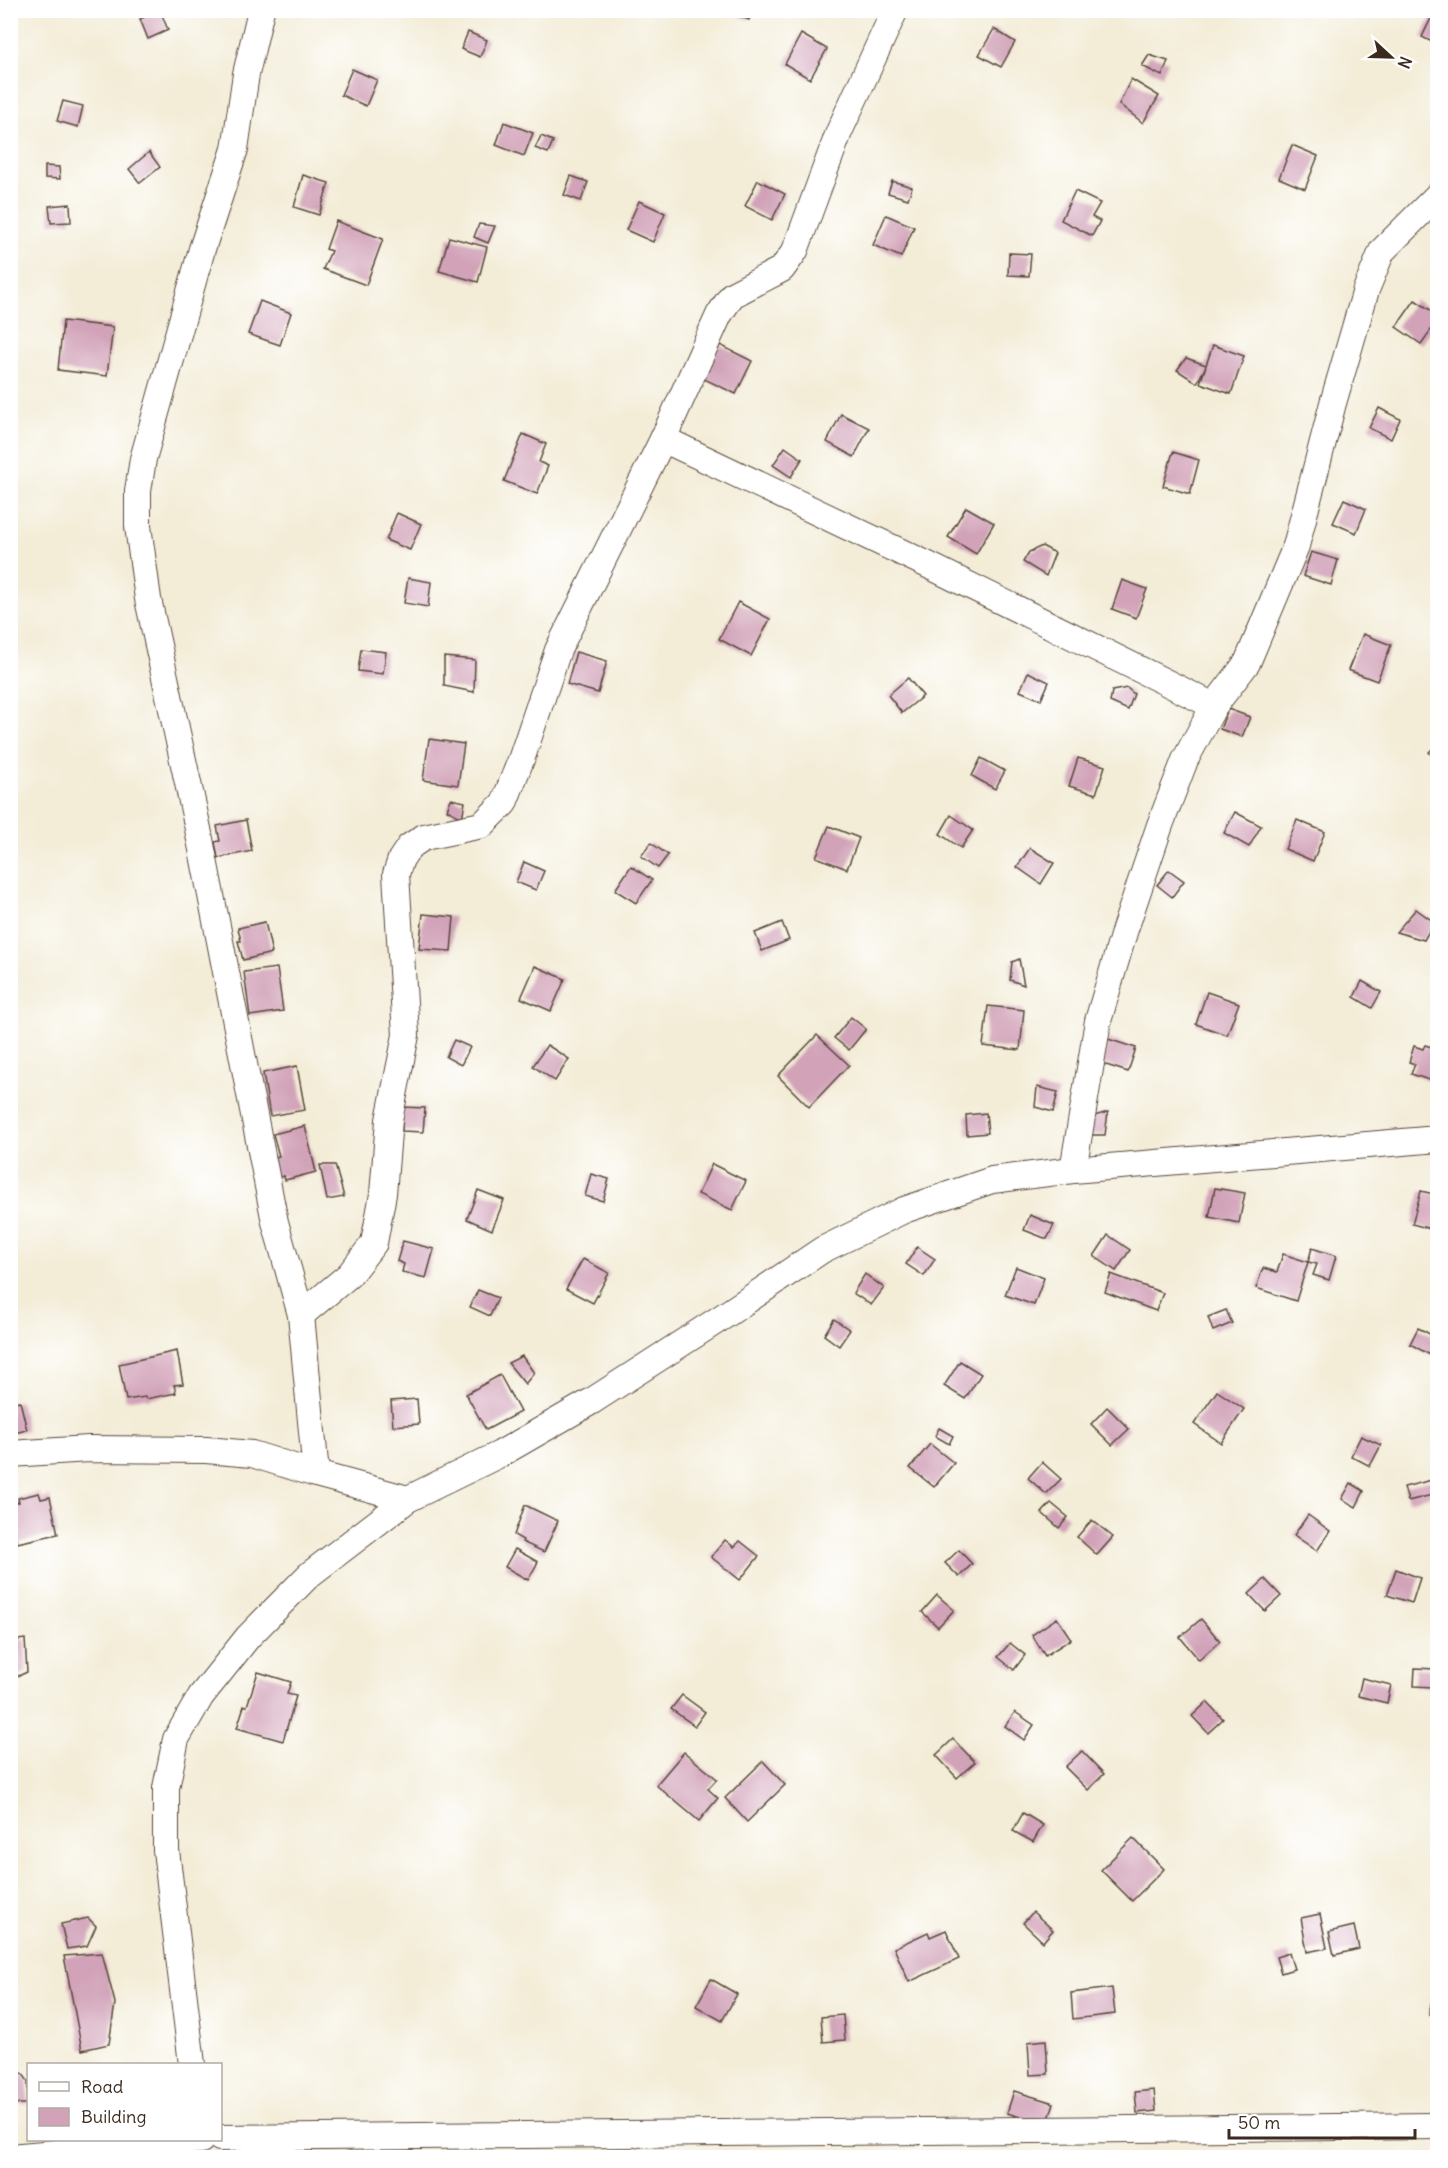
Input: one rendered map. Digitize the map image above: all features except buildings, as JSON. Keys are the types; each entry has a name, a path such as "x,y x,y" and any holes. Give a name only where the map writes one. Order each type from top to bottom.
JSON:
{"street":[{"path":"261,10 246,74 235,149 202,249 143,459 138,491 138,526 148,599 198,829 275,1222 302,1315 316,1474"},
{"path":"302,1315 349,1275 374,1243 383,1194 390,1120 406,1035 396,874 401,859 409,847 424,837 482,825 504,802 522,757 558,650 663,439 718,315 732,295 782,269 795,251 839,132 895,10"},
{"path":"1073,1170 1098,1021 1125,929 1160,825 1185,760 1214,706 1247,663 1296,546 1333,403 1366,290 1382,251 1437,195"},
{"path":"663,439 924,563 1214,706"},
{"path":"192,2063 166,1850 166,1788 176,1739 201,1696 248,1637 309,1575 408,1499 500,1454 592,1401 822,1250 904,1209 992,1180 1073,1170 1437,1139"},
{"path":"10,1454 89,1449 217,1451 252,1454 408,1499"},
{"path":"222,2138 1437,2126"},
{"path":"10,2157 190,2141"}]}
